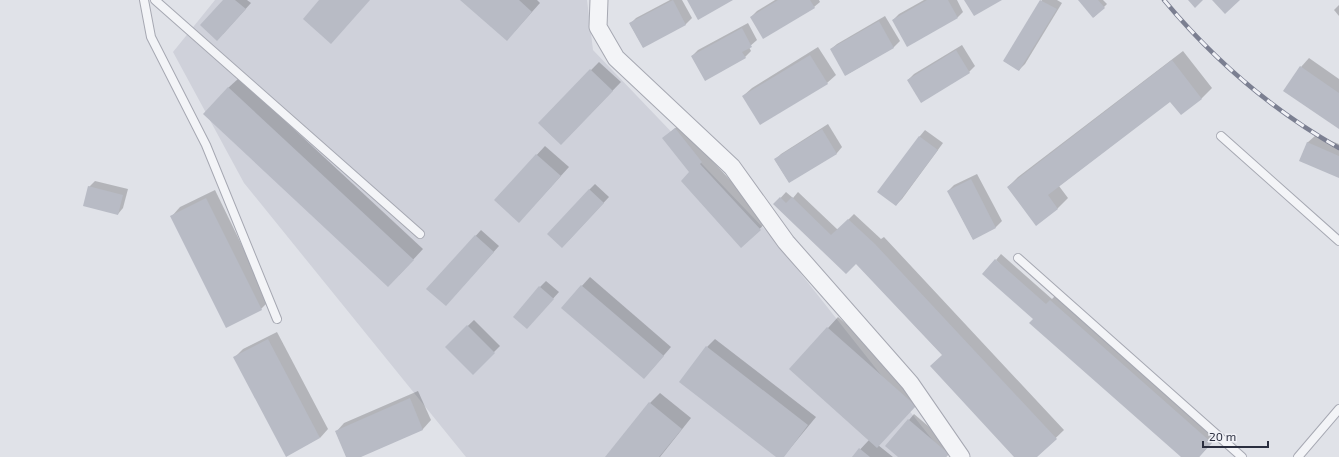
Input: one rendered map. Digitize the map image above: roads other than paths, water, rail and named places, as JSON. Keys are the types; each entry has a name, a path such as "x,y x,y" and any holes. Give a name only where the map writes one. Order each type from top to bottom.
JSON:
{"street":[{"path":"599,0 598,27 616,58 732,167 786,242 910,382 961,457"}],"lane":[{"path":"144,0 151,37 206,145 277,319"},
{"path":"155,0 420,234"},
{"path":"1221,136 1339,241"},
{"path":"1018,258 1242,457"},
{"path":"1298,457 1339,409"}],"railway":[{"path":"1164,0 1203,43 1245,82 1290,117 1339,148"}]}
